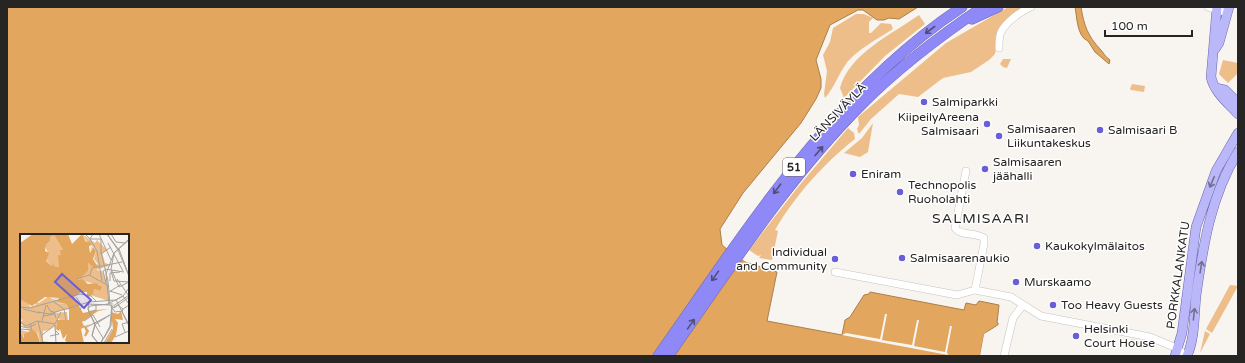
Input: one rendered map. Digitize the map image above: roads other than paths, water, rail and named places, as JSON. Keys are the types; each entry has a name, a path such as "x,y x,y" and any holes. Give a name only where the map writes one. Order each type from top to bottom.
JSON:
{"highway":[{"name":"LÄNSIVÄYLÄ","path":"658,356 740,247 810,148 857,95 906,49 962,7"},
{"name":"LÄNSIVÄYLÄ","path":"668,356 740,247 839,128 904,65 982,7"},
{"path":"956,25 998,7"}],"main road":[{"path":"1214,8 1212,83 1222,97 1238,114"},
{"path":"1213,52 1219,43 1228,10"},
{"path":"1216,88 1225,90 1238,103"},
{"name":"PORKKALANKATU","path":"1177,353 1182,333 1196,227 1216,171 1238,133"},
{"name":"PORKKALANKATU","path":"1187,356 1191,346 1207,229 1219,190 1238,152"}],"street":[{"path":"999,48 999,36 1003,29 1024,10 1030,7"},
{"path":"1214,8 1228,10"},
{"path":"966,171 955,228 958,232 984,238 975,290"},
{"path":"835,272 957,295 975,290 1011,297 1041,316 1150,337 1177,353 1187,356"},
{"path":"1004,356 1013,318 1023,305"}],"place":[{"name":"Salmiparkki","path":"924,102"},
{"name":"KiipeilyAreena Salmisaari","path":"987,124"},
{"name":"Salmisaari B","path":"1100,130"},
{"name":"Salmisaaren Liikuntakeskus","path":"999,136"},
{"name":"Salmisaaren jäähalli","path":"985,169"},
{"name":"Eniram","path":"853,174"},
{"name":"Technopolis Ruoholahti","path":"900,192"},
{"name":"Kaukokylmälaitos","path":"1037,246"},
{"name":"Salmisaarenaukio","path":"902,258"},
{"name":"Individual and Community","path":"835,259"},
{"name":"Murskaamo","path":"1016,282"},
{"name":"Too Heavy Guests","path":"1053,305"},
{"name":"Helsinki Court House","path":"1076,336"}],"district":[{"name":"SALMISAARI","path":"981,218"}]}
